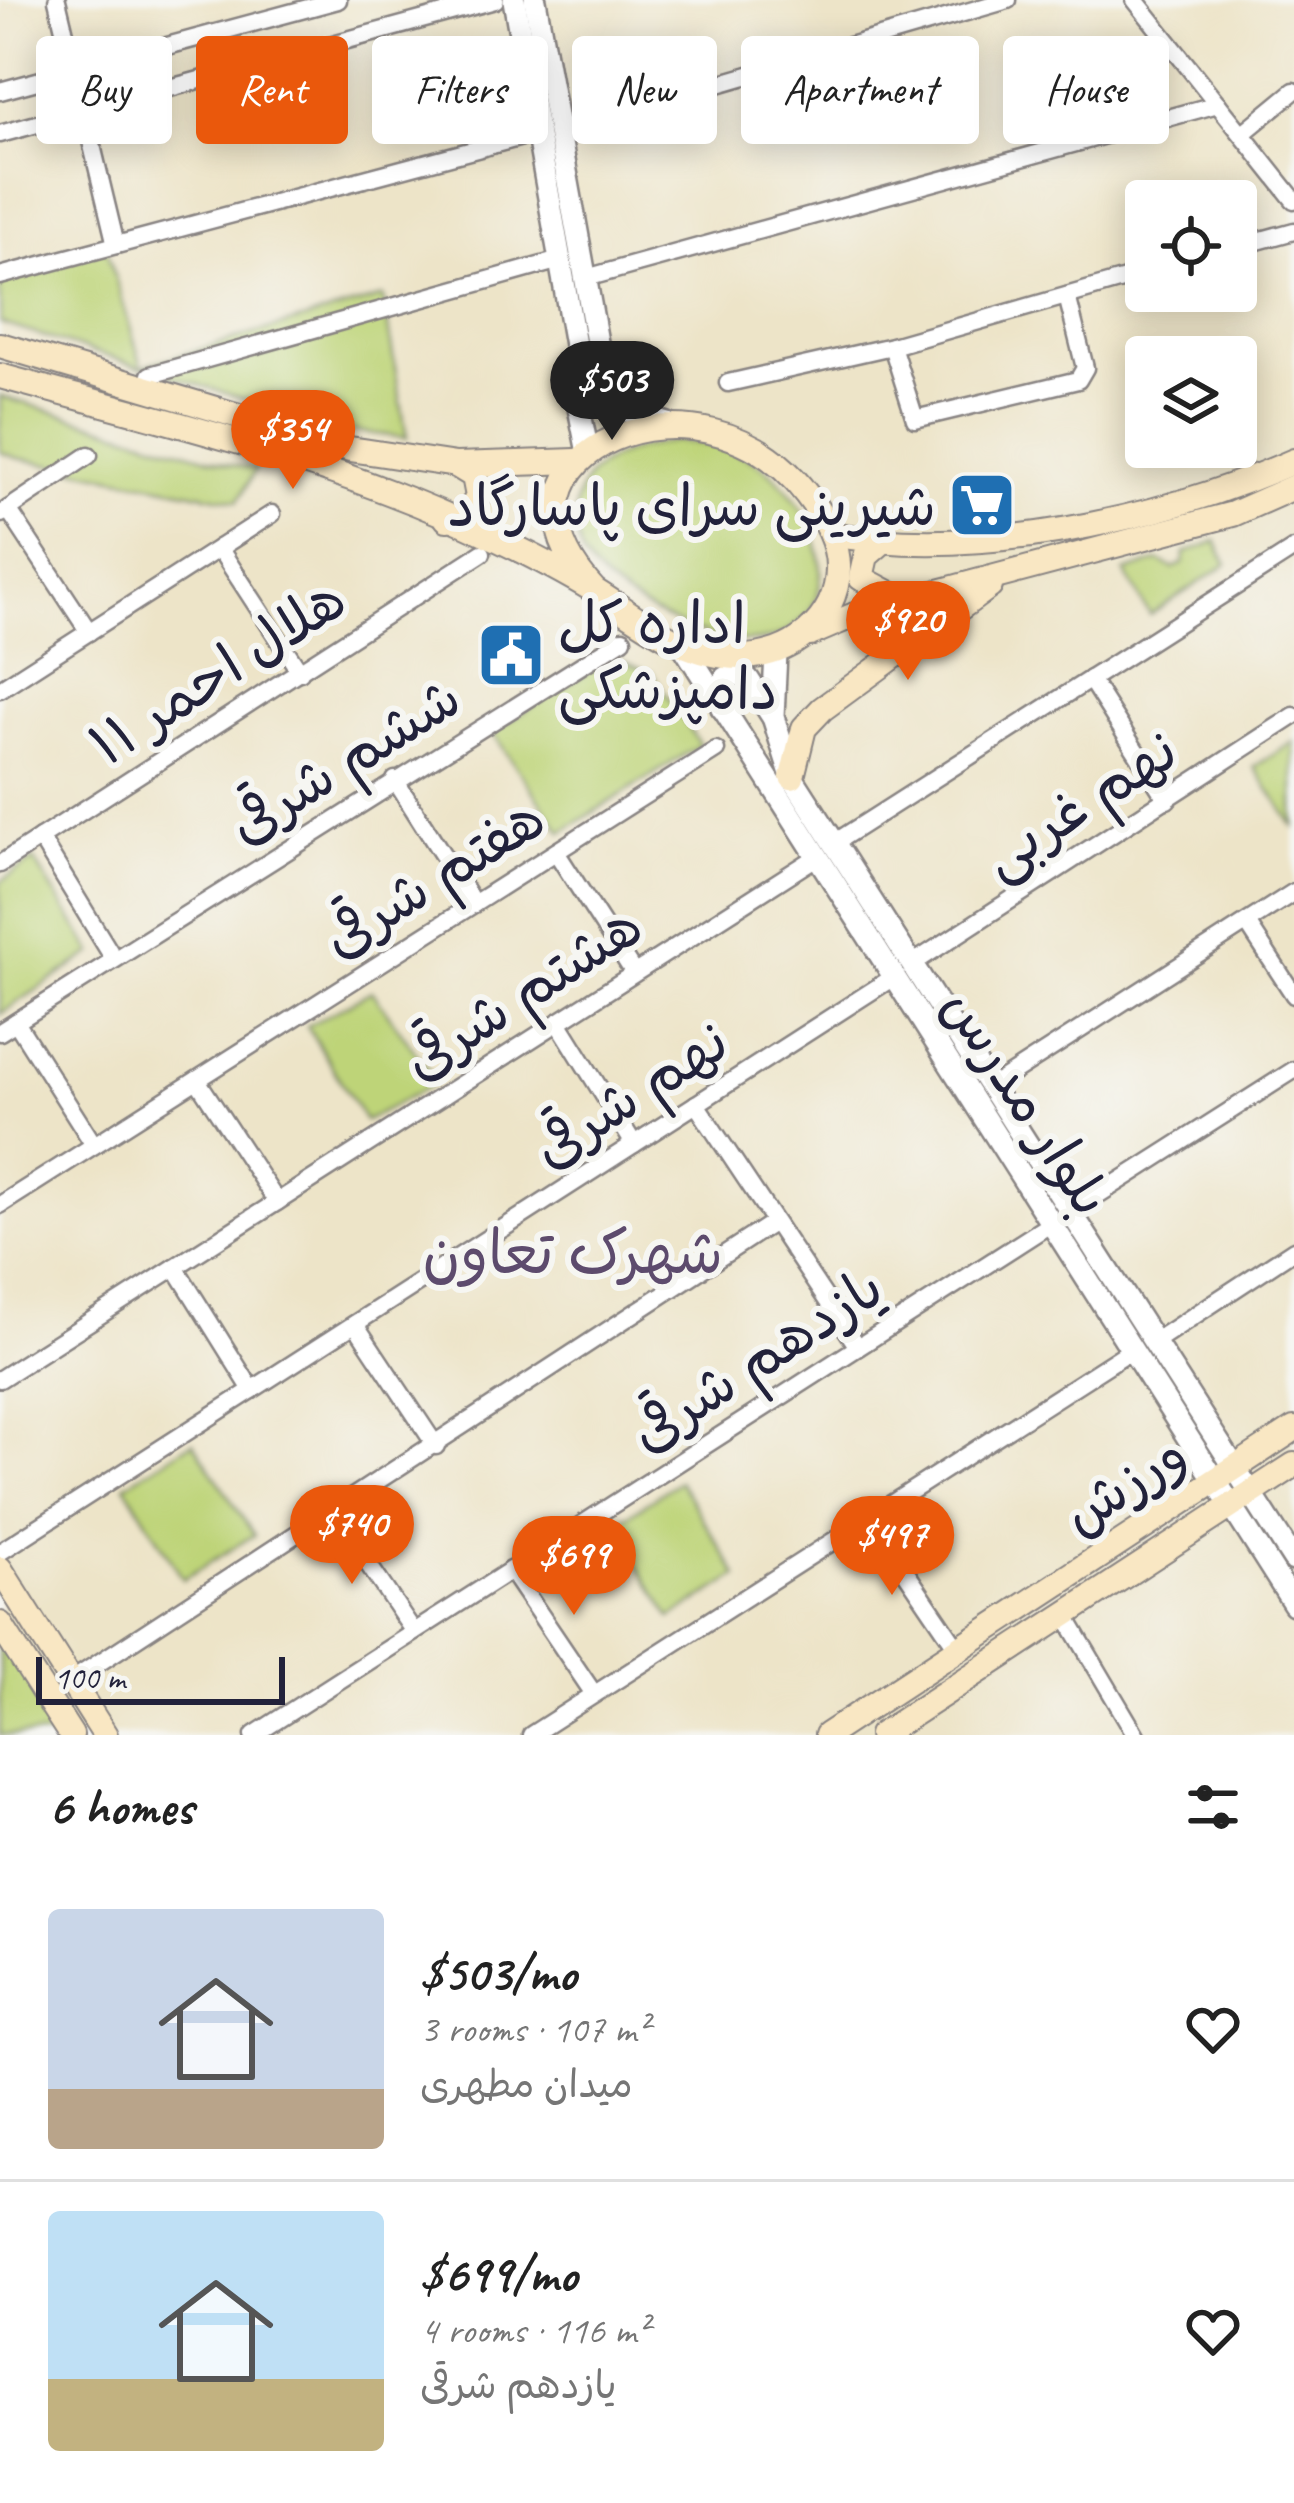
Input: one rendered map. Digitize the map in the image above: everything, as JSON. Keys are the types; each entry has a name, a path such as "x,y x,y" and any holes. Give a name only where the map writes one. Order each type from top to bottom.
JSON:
{"main road":[{"path":"0,345 350,449 456,465 582,457 614,439 668,424 725,431 751,442 795,479 831,534 838,570 830,605 808,634"},
{"path":"0,376 341,476 446,519 594,590 684,647 740,657 776,653 808,634 904,601 1233,514 1294,487"},
{"path":"582,457 562,490 557,527 568,563 594,590"},
{"path":"831,534 881,543 991,543 1226,491 1294,461"},
{"path":"446,519 467,514 478,497 473,476 456,465"},
{"path":"881,543 866,556 861,578 875,590 904,601"},
{"path":"792,777 794,752 821,709 1000,578"},
{"name":"ورزش","path":"826,1735 1294,1430"},
{"name":"ورزش","path":"881,1735 1294,1465"},
{"path":"0,1569 106,1735"},
{"path":"1000,1622 1018,1646"},
{"path":"0,1624 71,1735"}],"street":[{"path":"58,0 64,36"},
{"path":"172,45 338,0"},
{"path":"172,89 495,0"},
{"path":"514,0 523,36"},
{"path":"535,0 539,36"},
{"path":"548,131 1008,0"},
{"path":"1141,2 1294,200"},
{"path":"0,92 36,82"},
{"path":"1243,133 1294,92"},
{"path":"586,278 1218,104"},
{"path":"0,134 36,125"},
{"path":"548,131 560,260 581,379 582,457"},
{"path":"548,131 611,395 610,410 599,417 579,408"},
{"path":"90,144 116,245"},
{"path":"0,276 499,144"},
{"path":"1257,242 1294,231"},
{"path":"150,374 560,260"},
{"path":"728,383 892,346 1125,279"},
{"path":"892,346 915,419 1078,380 1085,368 1067,296"},
{"path":"611,395 627,412 668,424"},
{"path":"89,455 4,512 89,632"},
{"path":"0,689 272,514"},
{"path":"219,548 300,672"},
{"path":"834,843 1294,549"},
{"name":"هلال احمر ۱۱","path":"0,864 482,554"},
{"name":"ششم شرقی","path":"8,1027 623,638"},
{"name":"بلوار مدرس","path":"684,647 1131,1350 1225,1474"},
{"name":"بلوار مدرس","path":"776,653 773,717 792,777 1154,1342 1294,1604"},
{"path":"723,714 724,678 735,673 748,680 773,717"},
{"path":"1090,679 1168,800"},
{"name":"نهم غربی","path":"912,964 1294,716"},
{"name":"هفتم شرقی","path":"0,1205 716,750"},
{"path":"395,780 474,904"},
{"path":"40,838 114,959"},
{"path":"556,852 634,974"},
{"name":"هشتم شرقی","path":"0,1379 815,857"},
{"path":"991,1087 1294,892"},
{"path":"1247,923 1294,995"},
{"name":"نهم شرقی","path":"0,1552 892,978"},
{"path":"558,1022 634,1144"},
{"path":"8,1027 94,1145"},
{"path":"1071,1212 1294,1070"},
{"path":"197,1080 277,1202"},
{"path":"696,1104 858,1347"},
{"path":"988,1128 1008,1114"},
{"path":"71,1681 774,1222"},
{"name":"یازدهم شرقی","path":"254,1735 1050,1224"},
{"path":"1154,1342 1294,1250"},
{"path":"175,1267 251,1390"},
{"path":"355,1324 436,1446"},
{"path":"531,1735 1131,1350"},
{"name":"بلوار مدرس","path":"1241,1499 1294,1560"},
{"path":"333,1512 415,1632"},
{"path":"869,1518 958,1649"},
{"path":"510,1570 594,1694"},
{"path":"1065,1615 1136,1735"}],"green space":[{"path":"104,241 142,366 383,297 407,438 344,430 0,323 0,272"},
{"path":"0,396 256,469 238,501 17,458 0,452"},
{"path":"675,441 716,446 745,456 776,478 795,500 810,525 821,579 814,604 797,625 769,639 748,642 696,631 641,606 597,574 584,558 577,532 582,486 606,462 622,454"},
{"path":"1216,541 1227,564 1150,615 1125,572 1158,561 1173,568 1183,564 1185,553"},
{"path":"613,656 652,673 700,745 562,832 492,732"},
{"path":"1294,742 1294,826 1254,767"},
{"path":"34,860 93,953 0,1014 0,882"},
{"path":"372,991 437,1082 365,1121 307,1026"},
{"path":"193,1442 254,1535 183,1579 125,1485"},
{"path":"679,1481 738,1576 671,1618 613,1525"},
{"path":"0,1629 61,1735 0,1735"}],"place":[{"name":"شیرینی سرای پاسارگاد","path":"982,505"},
{"name":"اداره کل دامپزشکی","path":"511,655"}],"district":[{"name":"شهرک تعاون","path":"573,1252"}]}
